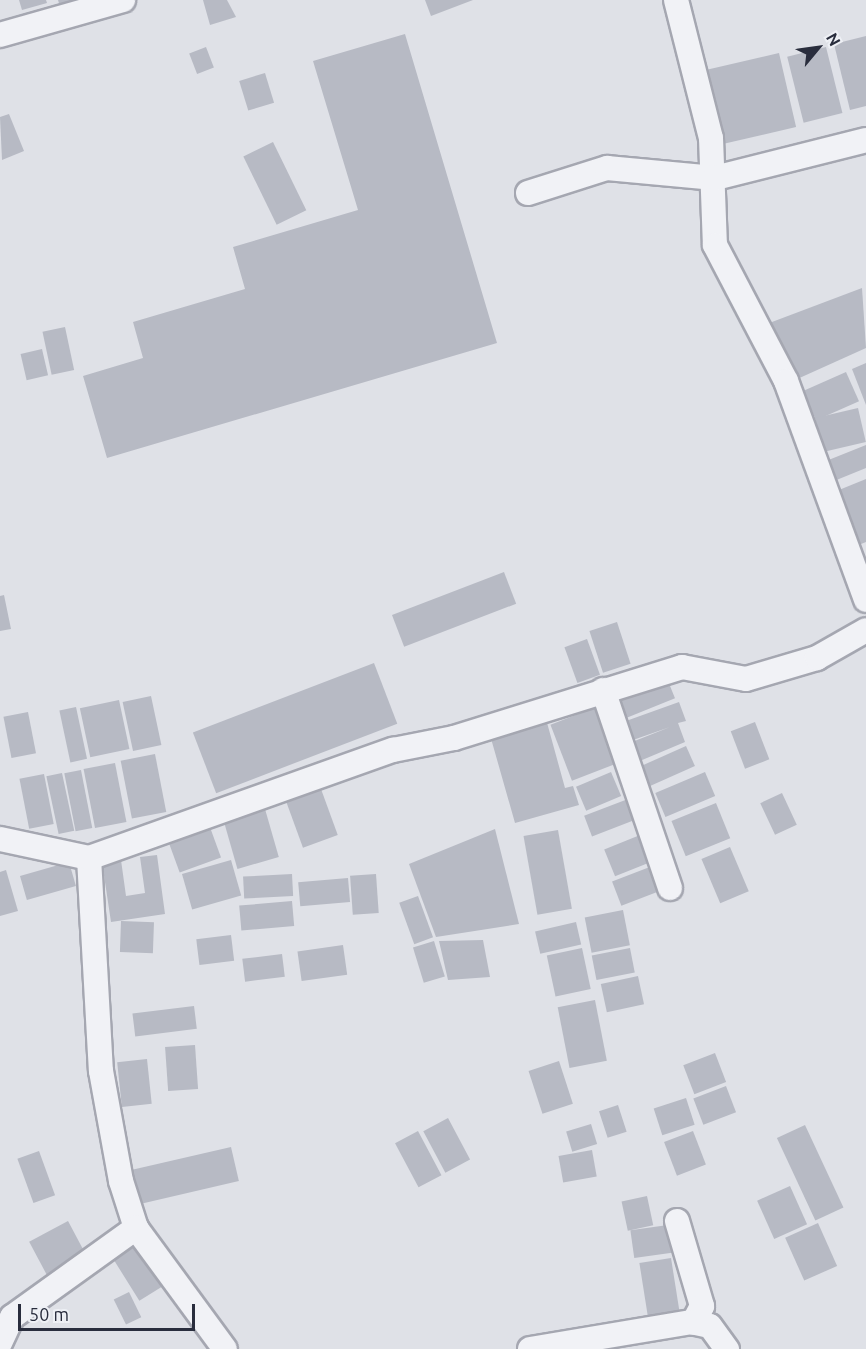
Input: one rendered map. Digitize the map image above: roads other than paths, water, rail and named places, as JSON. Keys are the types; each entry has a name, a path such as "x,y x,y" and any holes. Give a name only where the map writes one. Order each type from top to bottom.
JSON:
{"street":[{"path":"676,0 711,138 715,178 710,224 714,244 786,381 866,600"},
{"path":"0,35 109,2"},
{"path":"528,193 607,168 715,178 866,140"},
{"path":"0,839 89,858 298,779 682,667 746,679 817,658 866,630"},
{"path":"603,690 670,888"},
{"path":"89,858 101,1071 121,1180 136,1228 225,1349"},
{"path":"677,1221 702,1306 693,1323"},
{"path":"0,1342 12,1317 136,1228"},
{"path":"530,1349 693,1323 710,1326 727,1349"}]}
